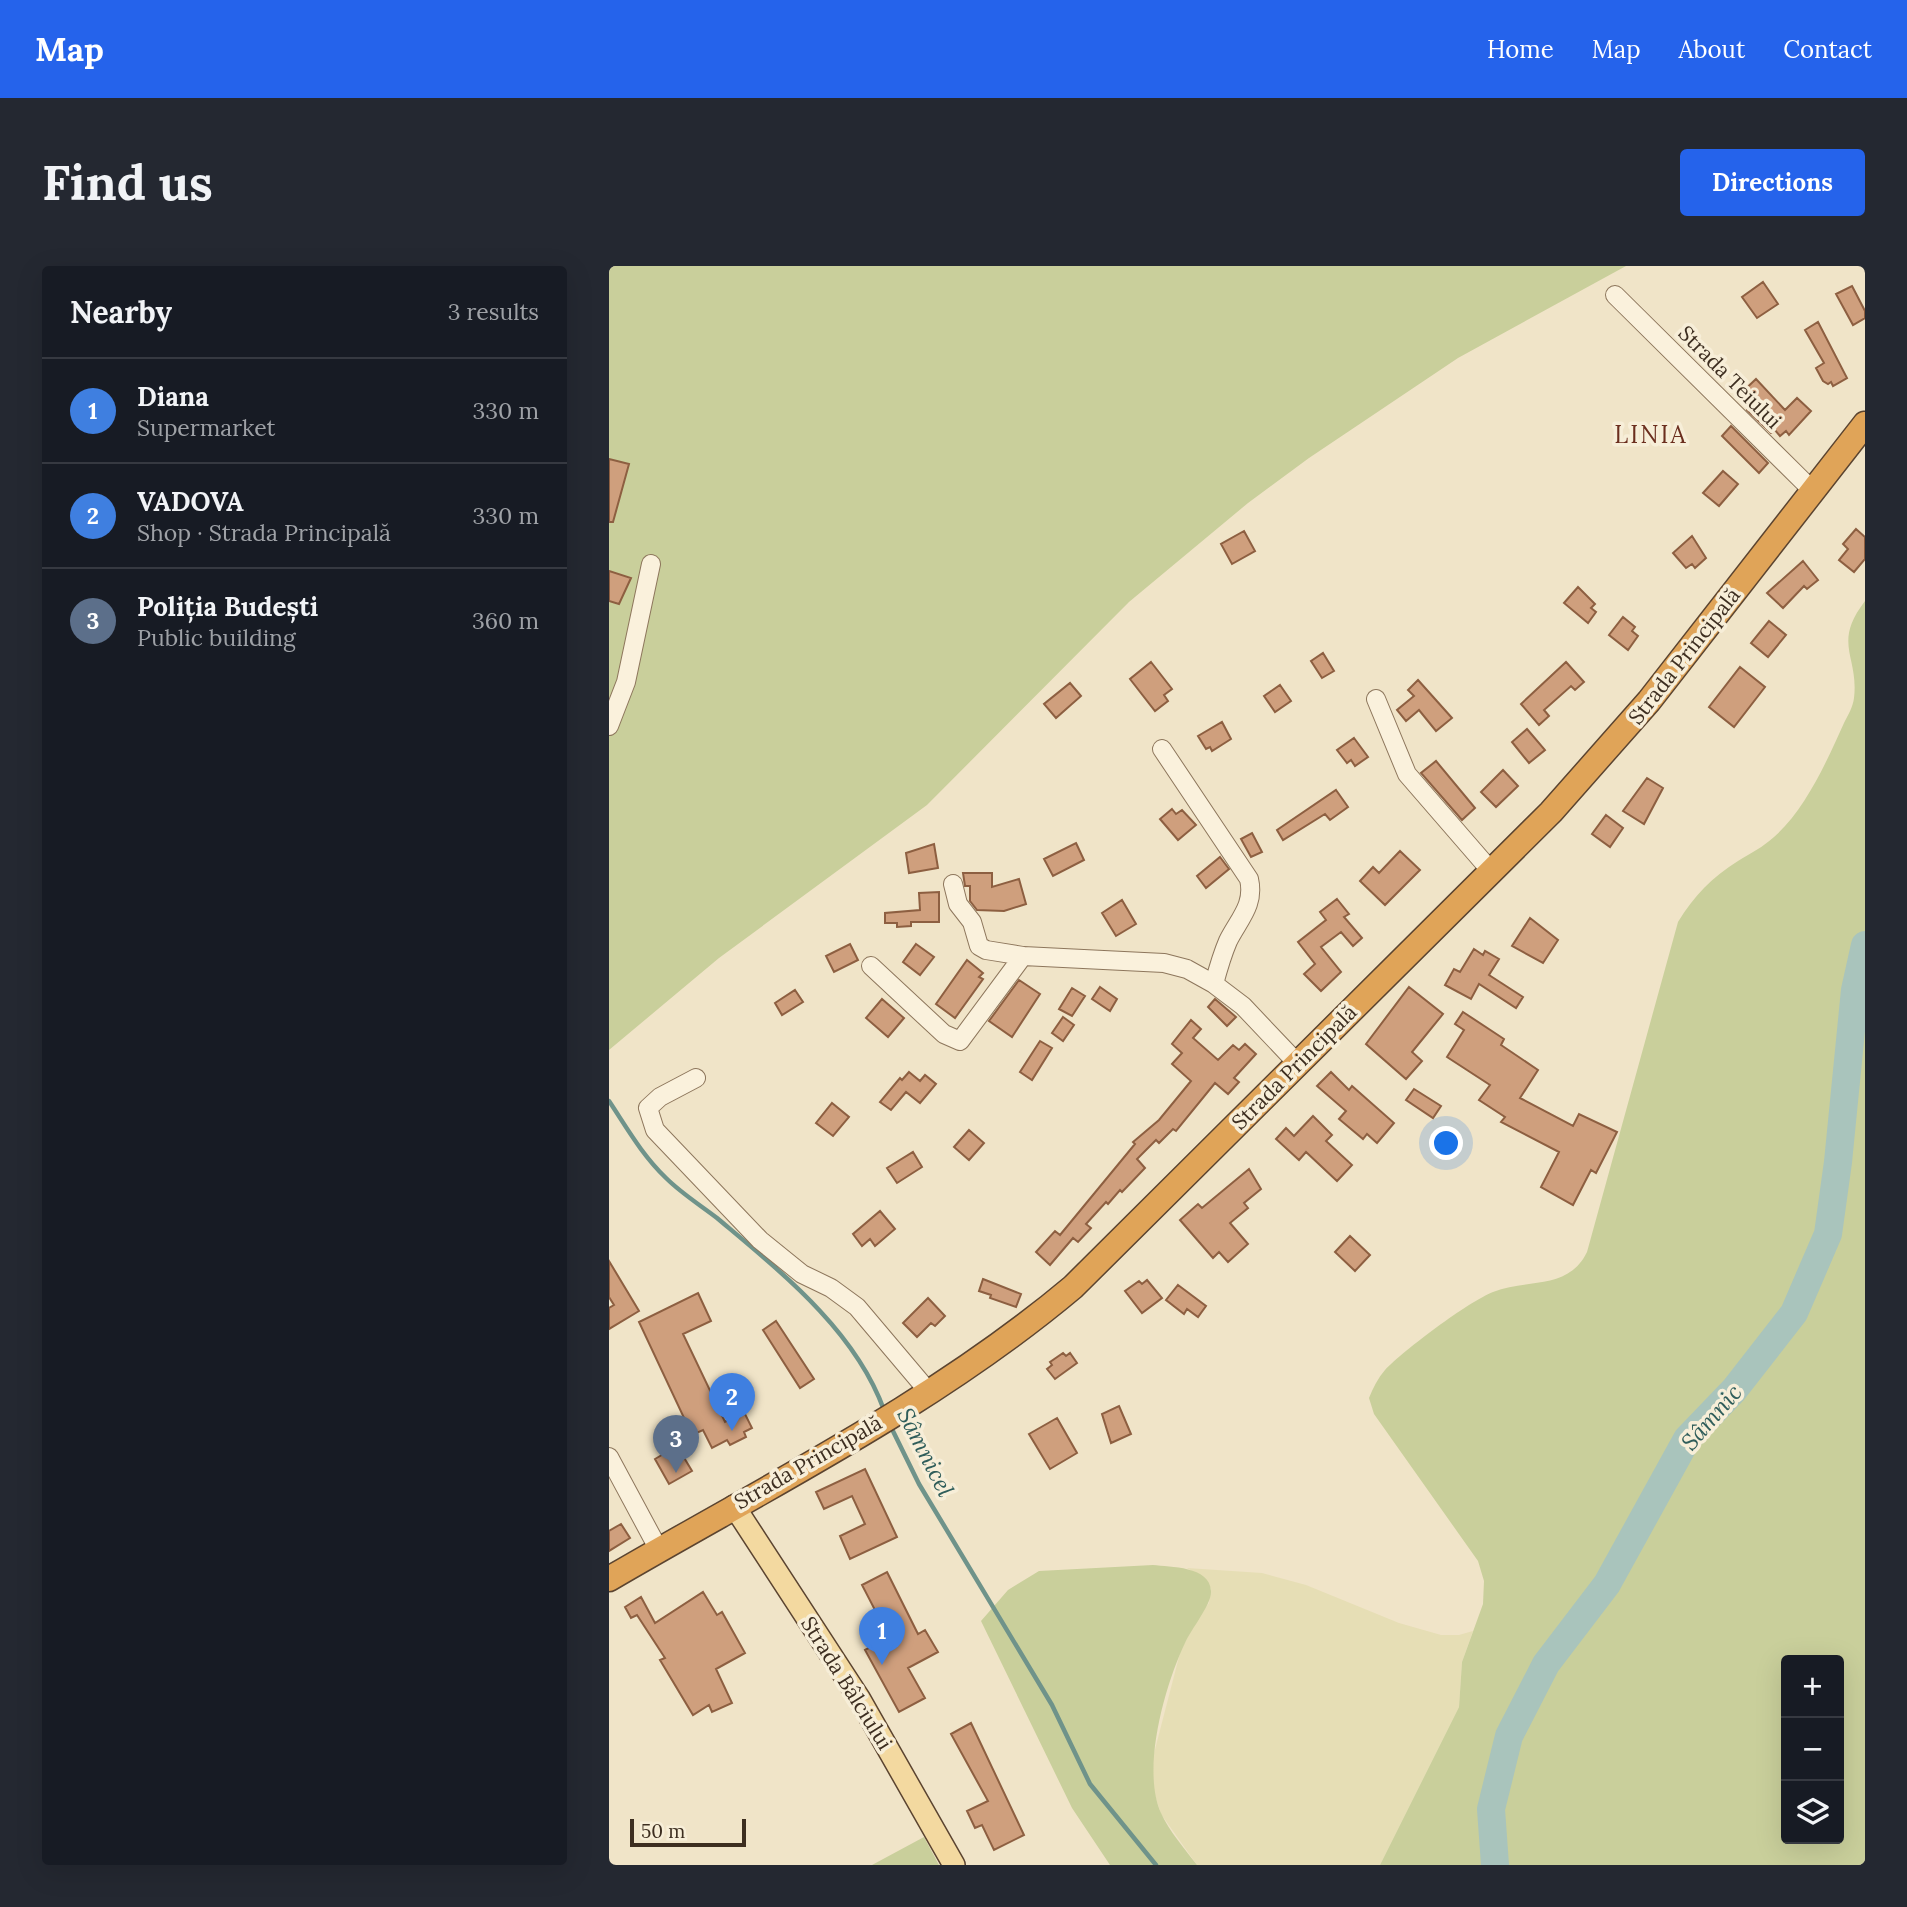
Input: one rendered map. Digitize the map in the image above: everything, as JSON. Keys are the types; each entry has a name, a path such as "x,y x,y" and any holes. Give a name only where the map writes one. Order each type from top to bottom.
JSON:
{"highway":[{"name":"Strada Principală","path":"609,1579 928,1391 1008,1339 1073,1287 1491,871 1608,750 1865,424"}],"main road":[{"name":"Strada Bâlciului","path":"734,1506 859,1698 954,1865"}],"street":[{"name":"Strada Teiului","path":"1615,295 1813,491"},
{"path":"609,726 626,682 652,564"},
{"path":"1376,699 1406,775 1491,871"},
{"path":"1162,749 1249,879 1252,893 1249,906 1227,943 1214,984"},
{"path":"953,884 958,904 972,922 979,946 986,950 1023,956 1164,963 1187,970 1214,984 1243,1006 1298,1064"},
{"path":"871,967 944,1034 960,1041 1023,956"},
{"path":"696,1078 660,1097 648,1108 655,1130 686,1166 760,1240 802,1274 831,1288 857,1307 928,1391"},
{"path":"609,1457 659,1550"}],"shaded area":[{"path":"1187,1568 1262,1573 1306,1585 1399,1623 1441,1635 1459,1635 1473,1631 1462,1662 1459,1707 1380,1865 1197,1865 1161,1814 1152,1786 1152,1761 1180,1653 1195,1621 1209,1603 1211,1589 1206,1580"}],"green space":[{"path":"609,266 1626,266 1458,358 1309,458 1248,503 1129,602 927,805 719,958 609,1050"},
{"path":"1865,601 1865,1865 1380,1865 1459,1707 1462,1662 1483,1604 1484,1581 1478,1561 1374,1414 1369,1398 1385,1370 1453,1316 1493,1292 1558,1278 1569,1273 1587,1252 1678,922 1697,895 1712,880 1766,844 1785,826 1814,784 1853,701 1855,684 1848,640 1850,628"},
{"path":"1153,1565 1197,1572 1209,1583 1211,1591 1208,1603 1185,1643 1170,1681 1158,1727 1153,1774 1155,1795 1161,1813 1197,1865 1110,1865 1072,1808 981,1621 1008,1590 1039,1571"},
{"path":"924,1837 939,1865 872,1865"}],"building":[{"path":"1763,282 1778,304 1757,318 1742,297"},
{"path":"1852,286 1865,311 1865,318 1853,325 1836,294"},
{"path":"1818,322 1847,378 1833,386 1831,382 1828,384 1823,381 1816,368 1824,363 1805,330"},
{"path":"1756,379 1785,410 1797,398 1811,411 1789,435 1786,431 1780,436 1775,430 1771,433 1747,410 1749,408 1738,396"},
{"path":"1731,426 1768,463 1759,473 1722,436"},
{"path":"609,459 629,464 613,522 609,522"},
{"path":"1723,471 1738,484 1719,506 1703,493"},
{"path":"1856,529 1865,537 1865,559 1854,572 1839,560 1848,549 1843,544"},
{"path":"1244,531 1255,551 1232,564 1221,544"},
{"path":"1692,536 1706,558 1695,568 1692,564 1686,568 1673,553"},
{"path":"1803,561 1818,580 1807,589 1804,586 1783,608 1767,593"},
{"path":"609,571 631,578 619,604 609,601"},
{"path":"1578,587 1595,604 1591,608 1596,612 1588,623 1564,603"},
{"path":"1623,617 1635,627 1632,631 1638,636 1628,650 1609,635"},
{"path":"1769,621 1786,635 1768,657 1751,643"},
{"path":"1323,653 1334,671 1322,678 1311,661"},
{"path":"1151,662 1172,689 1164,695 1168,701 1155,711 1130,679"},
{"path":"1566,662 1584,682 1575,690 1571,686 1544,710 1549,716 1539,725 1521,704"},
{"path":"1740,667 1765,687 1734,727 1709,707"},
{"path":"1418,680 1452,718 1436,731 1419,710 1406,721 1397,710 1414,696 1408,690"},
{"path":"1070,683 1081,696 1056,718 1044,704"},
{"path":"1280,685 1291,701 1275,712 1264,696"},
{"path":"1222,722 1231,739 1212,751 1210,747 1206,749 1198,736"},
{"path":"1527,729 1545,750 1529,763 1512,742"},
{"path":"1354,738 1368,757 1355,766 1351,760 1347,763 1337,750"},
{"path":"1436,761 1475,808 1462,820 1421,773"},
{"path":"1503,770 1518,786 1496,807 1481,792"},
{"path":"1647,778 1663,788 1644,824 1623,811"},
{"path":"1336,790 1348,807 1330,820 1325,814 1283,840 1277,830"},
{"path":"1172,809 1176,814 1182,810 1196,825 1178,840 1160,819"},
{"path":"1606,815 1623,828 1610,847 1592,834"},
{"path":"1252,833 1262,852 1251,857 1241,839"},
{"path":"1076,843 1084,860 1053,876 1044,859"},
{"path":"934,844 938,868 909,873 906,853"},
{"path":"1400,851 1420,870 1385,905 1360,881 1373,867 1379,873"},
{"path":"1220,857 1229,869 1206,888 1197,876"},
{"path":"963,873 992,873 992,887 1019,879 1026,904 1004,911 977,910 970,901 970,886 965,886"},
{"path":"939,892 939,922 911,922 911,926 897,927 897,923 885,923 885,913 920,910 919,893"},
{"path":"1337,899 1349,914 1344,917 1362,938 1353,946 1341,932 1321,947 1341,972 1321,991 1304,974 1315,964 1298,942 1326,920 1320,912"},
{"path":"1122,900 1136,924 1116,936 1102,913"},
{"path":"1530,918 1558,940 1543,963 1512,946"},
{"path":"850,944 858,960 834,972 826,956"},
{"path":"916,944 934,957 920,975 903,962"},
{"path":"1474,949 1483,955 1485,951 1499,959 1489,975 1523,997 1516,1008 1479,984 1471,999 1445,985 1454,969 1460,972"},
{"path":"967,960 983,973 979,977 983,979 955,1018 936,1004"},
{"path":"1019,980 1040,994 1012,1037 989,1021"},
{"path":"1100,987 1117,999 1110,1011 1092,999"},
{"path":"1409,987 1443,1014 1412,1052 1422,1061 1406,1079 1366,1044"},
{"path":"1072,988 1085,996 1072,1016 1059,1009"},
{"path":"795,990 803,1002 782,1015 775,1003"},
{"path":"882,999 904,1018 888,1037 866,1018"},
{"path":"1215,999 1236,1017 1227,1026 1208,1007"},
{"path":"1463,1012 1504,1039 1501,1045 1538,1070 1520,1098 1573,1126 1579,1114 1617,1132 1596,1173 1591,1170 1573,1205 1541,1187 1559,1152 1501,1122 1505,1117 1479,1100 1490,1085 1447,1057 1464,1030 1455,1024"},
{"path":"1063,1017 1074,1025 1063,1041 1052,1033"},
{"path":"1191,1020 1201,1029 1193,1038 1218,1060 1233,1045 1239,1050 1245,1044 1256,1054 1234,1078 1239,1082 1228,1094 1215,1083 1176,1131 1173,1129 1159,1143 1156,1140 1137,1159 1145,1168 1122,1192 1120,1190 1108,1204 1106,1202 1086,1224 1091,1228 1078,1242 1073,1238 1050,1265 1036,1252 1055,1231 1060,1235 1135,1144 1133,1142 1159,1120 1191,1081 1172,1064 1182,1053 1172,1044"},
{"path":"1040,1041 1052,1048 1032,1080 1020,1072"},
{"path":"909,1072 920,1081 925,1075 936,1084 920,1103 906,1092 891,1110 880,1102 900,1078 902,1080"},
{"path":"1331,1072 1349,1090 1352,1086 1394,1123 1377,1143 1367,1134 1363,1139 1339,1119 1346,1111 1317,1086"},
{"path":"1414,1089 1441,1106 1433,1118 1406,1100"},
{"path":"832,1103 849,1117 833,1136 816,1123"},
{"path":"1313,1116 1332,1135 1326,1141 1352,1165 1337,1181 1306,1152 1299,1160 1276,1139 1286,1128 1294,1136"},
{"path":"969,1130 984,1143 969,1160 954,1147"},
{"path":"913,1152 922,1167 897,1183 887,1168"},
{"path":"1249,1169 1261,1189 1244,1203 1248,1208 1230,1223 1248,1244 1228,1262 1219,1252 1213,1258 1180,1220 1198,1204 1202,1208"},
{"path":"880,1211 895,1229 875,1246 870,1239 862,1246 853,1234"},
{"path":"1350,1236 1370,1255 1355,1271 1335,1252"},
{"path":"609,1261 639,1311 609,1329 609,1308 614,1305 609,1297"},
{"path":"983,1279 1021,1294 1016,1307 979,1291"},
{"path":"1147,1280 1162,1298 1142,1313 1125,1291 1139,1281 1142,1284"},
{"path":"1178,1285 1206,1306 1198,1317 1187,1309 1184,1314 1166,1300"},
{"path":"698,1293 711,1321 683,1334 725,1422 744,1412 752,1428 744,1432 746,1437 730,1445 727,1440 712,1448 703,1430 692,1435 639,1322"},
{"path":"928,1298 945,1316 935,1326 931,1323 917,1337 903,1323"},
{"path":"776,1321 814,1379 800,1388 763,1330"},
{"path":"1063,1353 1066,1356 1070,1353 1077,1363 1055,1379 1047,1369 1052,1365 1050,1362"},
{"path":"1119,1406 1131,1434 1111,1443 1102,1414"},
{"path":"1057,1418 1077,1453 1050,1469 1029,1434"},
{"path":"677,1446 692,1471 669,1484 655,1459"},
{"path":"865,1469 897,1537 850,1559 840,1536 865,1524 852,1496 824,1509 816,1492"},
{"path":"621,1524 630,1538 609,1551 609,1531"},
{"path":"887,1572 918,1634 925,1630 938,1652 908,1668 925,1698 899,1712 865,1650 889,1637 862,1585"},
{"path":"703,1592 717,1615 722,1612 745,1653 716,1669 732,1703 712,1712 709,1705 693,1715 660,1660 665,1658 637,1615 631,1618 625,1607 641,1597 655,1623"},
{"path":"971,1723 1024,1835 994,1850 982,1825 975,1828 967,1811 988,1801 951,1734"}],"waterway":[{"name":"Sâmnic","path":"1495,1865 1491,1809 1509,1736 1546,1664 1607,1584 1687,1439 1734,1390 1794,1313 1828,1234 1855,990 1865,945"},
{"name":"Sâmnicel","path":"609,1101 642,1151 666,1178 717,1218 814,1304 855,1354 884,1410"},
{"name":"Sâmnicel","path":"890,1425 919,1484 1052,1705 1090,1784 1156,1865"}],"place":[{"name":"VADOVA","path":"732,1431"},
{"name":"Poliția Budești","path":"676,1473"},
{"name":"Diana","path":"882,1665"}],"district":[{"name":"LINIA","path":"1651,434"}]}
